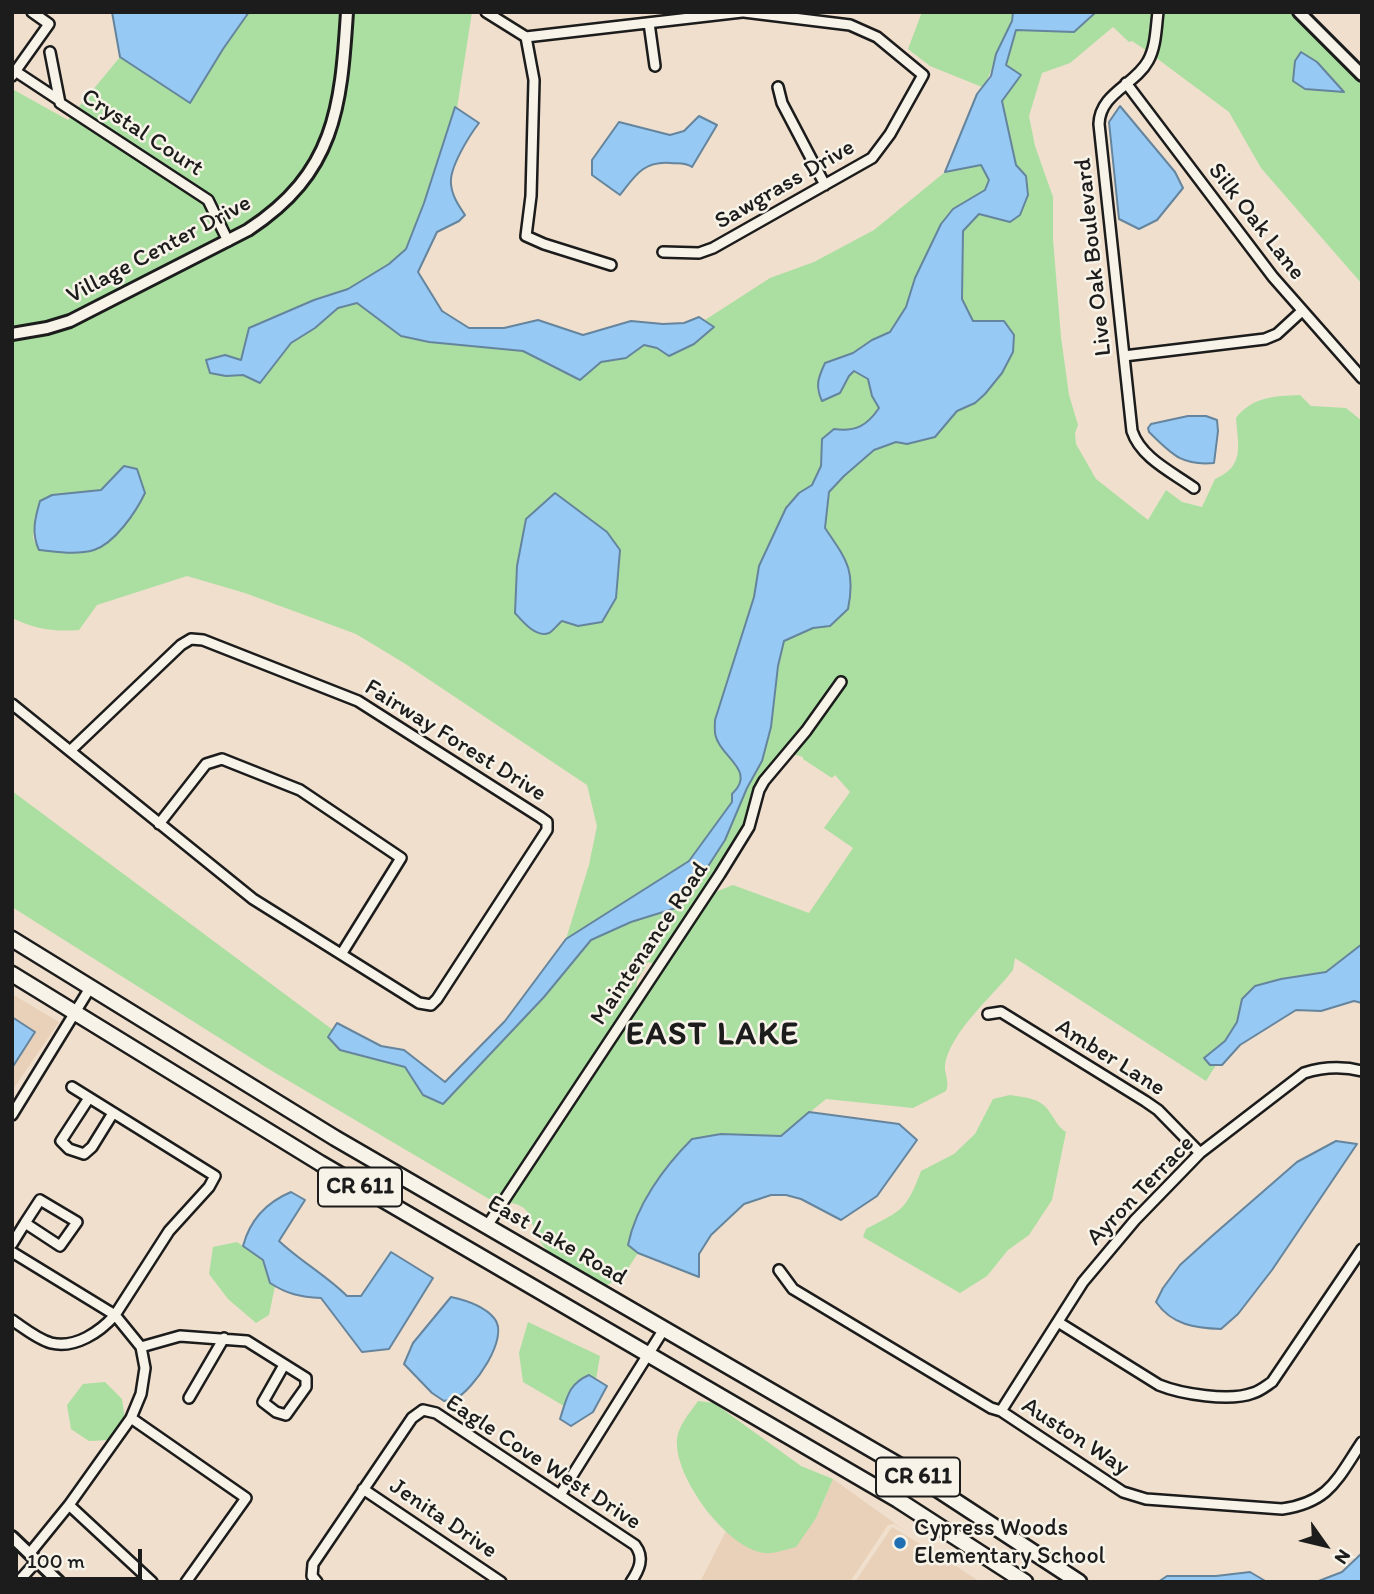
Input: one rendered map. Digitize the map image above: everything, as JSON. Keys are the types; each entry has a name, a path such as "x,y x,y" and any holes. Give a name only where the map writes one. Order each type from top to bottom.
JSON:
{"main road":[{"name":"East Lake Road","path":"12,939 335,1138 914,1475 1079,1582"},
{"name":"CR 611","path":"12,974 320,1163 898,1500 1025,1582"}],"street":[{"path":"32,12 48,24 14,73 59,100"},
{"name":"Village Center Drive","path":"12,334 69,321 228,241 265,219 289,198 324,148 339,101 347,12"},
{"path":"486,12 527,37 743,12"},
{"name":"Sawgrass Drive","path":"663,252 699,253 713,248 872,158 882,147 923,75 877,37 850,25 743,12"},
{"name":"Live Oak Boulevard","path":"1158,12 1148,61 1106,103 1099,116 1099,124 1132,431 1135,441 1143,451 1194,488"},
{"path":"1299,12 1362,75"},
{"path":"649,23 656,66"},
{"path":"527,37 534,80 531,196 526,236 611,265"},
{"name":"Crystal Court","path":"50,52 59,100 208,200 228,241"},
{"name":"Silk Oak Lane","path":"1126,83 1273,277 1362,378"},
{"path":"778,87 782,103 825,185"},
{"path":"1124,356 1265,339 1277,334 1302,311"},
{"name":"Fairway Forest Drive","path":"12,704 253,899 419,1003 431,1004 437,999 547,830 547,822 358,701 203,639 191,639 181,645 71,750"},
{"name":"Maintenance Road","path":"487,1226 727,863 749,827 764,781 841,682"},
{"path":"159,824 206,764 222,759 300,790 401,858 342,953"},
{"path":"12,1115 90,988"},
{"name":"Amber Lane","path":"988,1014 1001,1012 1145,1101 1158,1110 1200,1153"},
{"name":"Ayron Terrace","path":"1001,1411 1083,1282 1126,1230 1200,1153 1304,1073 1321,1068 1351,1068 1362,1071"},
{"path":"12,1320 52,1343 71,1344 105,1326 115,1315 169,1231 209,1187 215,1176 72,1087"},
{"path":"89,1098 61,1141 69,1149 84,1154 92,1147 113,1113"},
{"path":"12,1244 25,1223 40,1200 77,1222 60,1247 25,1223"},
{"path":"1058,1322 1173,1391 1236,1397 1253,1393 1272,1382 1362,1249"},
{"path":"12,1252 115,1315 141,1347 145,1368 141,1394 131,1418 18,1582"},
{"name":"Auston Way","path":"779,1270 793,1289 991,1408 1001,1411 1123,1492 1146,1499 1272,1508 1303,1506 1324,1495 1362,1442"},
{"path":"560,1495 664,1329"},
{"path":"141,1347 180,1336 247,1341 306,1378 306,1387 286,1415 276,1412 263,1402 284,1365"},
{"path":"188,1398 224,1338"},
{"name":"Eagle Cove West Drive","path":"363,1489 412,1418 423,1410 436,1413 635,1545 640,1551 639,1569 631,1582"},
{"path":"131,1418 246,1498 186,1582"},
{"path":"315,1579 313,1564 363,1489"},
{"name":"Jenita Drive","path":"363,1489 501,1582"},
{"path":"69,1505 152,1582"},
{"path":"12,1537 59,1582"}],"shaded area":[{"path":"12,994 59,1022 12,1091 12,1068 35,1032 12,1017"},
{"path":"833,1479 904,1530 894,1524 888,1525 850,1582 700,1582 726,1531 744,1545 816,1518"},
{"name":"Cypress Woods Elementary School","path":"892,1527 947,1560 980,1582 855,1582"}],"green space":[{"path":"249,12 342,12 338,73 332,107 315,152 302,172 271,206 230,234 210,197 83,112 79,119 204,203 222,238 67,317 46,324 12,329 14,90 68,120 120,57 223,49"},
{"path":"352,12 472,12 457,108 430,182 417,241 389,264 348,289 314,300 250,328 241,360 207,360 211,373 243,375 260,383 291,343 315,328 338,308 357,303 401,336 429,342 523,351 580,380 601,362 626,358 645,345 657,348 669,356 714,327 705,320 770,278 814,262 874,230 945,172 982,165 989,180 985,190 953,209 915,278 906,307 890,332 844,357 817,390 823,401 840,393 854,371 869,379 872,396 879,408 871,420 820,460 821,466 812,485 799,493 759,566 754,597 715,720 716,737 720,746 736,763 741,779 732,802 689,861 566,939 589,865 597,826 587,785 356,634 245,593 187,576 97,605 79,630 45,629 12,618 12,338 49,332 101,312 244,237 272,218 296,196 317,170 333,140 346,92","holes":["101,490 39,550 33,538 35,516 81,493"]},
{"path":"922,12 1013,12 982,87 930,66 908,49"},
{"path":"1096,12 1153,12 1147,51 1132,41 1129,42 1113,27 1070,63 1042,73 1029,116 1035,146 1053,197 1053,239 1061,337 1069,395 1078,425 1075,433 1076,444 1096,479 1148,520 1166,490 1182,502 1202,507 1215,479 1231,468 1238,454 1236,418 1256,402 1273,397 1300,395 1311,406 1346,408 1362,421 1362,944 1326,972 1281,979 1255,987 1242,999 1237,1022 1225,1041 1216,1047 1210,1065 1216,1065 1206,1081 1015,958 1013,970 963,1027 955,1040 945,1065 946,1091 913,1108 826,1099 781,1136 721,1134 692,1139 652,1187 637,1215 628,1244 638,1253 623,1276 602,1288 568,1268 546,1249 527,1212 516,1204 507,1202 713,893 733,885 809,913 853,848 824,828 850,792 835,775 832,778 803,757 793,754 847,682 840,676 760,779 754,789 749,814 735,841 654,964 648,962 637,981 636,991 497,1200 489,1199 267,1068 12,907 12,791 333,1030 328,1037 406,1067 423,1095 443,1104 544,997 591,940 631,922 676,908 725,840 747,788 762,761 771,727 778,666 784,641 813,628 830,626 848,609 850,575 844,557 825,528 829,492 873,450 896,442 907,444 935,437 957,411 975,403 1004,321 973,321 962,299 961,245 963,231 979,214 1011,222 1026,176 1016,165 1002,100 1021,75 1006,65 1017,29 1074,32"},
{"path":"1163,12 1292,12 1362,81 1362,284 1261,168 1229,112 1155,57"},
{"path":"1010,1095 1034,1100 1043,1105 1066,1132 1052,1200 1029,1235 1008,1250 987,1276 960,1293 863,1237 866,1229 901,1208 911,1194 921,1171 954,1154 975,1134 993,1099"},
{"path":"237,1242 263,1260 270,1283 275,1286 269,1315 256,1323 228,1299 209,1274 213,1247"},
{"path":"528,1322 600,1356 596,1379 589,1375 567,1397 564,1406 523,1382 519,1353"},
{"path":"105,1382 122,1399 125,1419 109,1440 89,1441 71,1429 67,1405 83,1384"},
{"path":"698,1401 714,1403 801,1466 833,1479 816,1518 796,1547 768,1553 750,1548 720,1526 695,1493 679,1459 677,1438 687,1416"}],"water":[{"path":"112,12 249,12 190,103 120,57"},
{"path":"1013,12 1096,12 1074,32 1016,30 1006,65 1021,75 1002,101 1016,165 1026,176 1028,195 1020,215 1010,222 979,214 963,231 962,299 973,321 1004,321 1014,335 1013,352 1002,373 985,394 975,403 957,411 935,437 907,444 896,442 874,450 829,492 825,528 844,557 850,574 848,609 830,626 813,628 784,641 778,666 771,727 762,761 747,788 725,840 687,899 676,908 631,922 591,940 544,997 443,1104 423,1095 405,1067 340,1050 328,1037 337,1023 381,1046 404,1050 445,1082 505,1021 566,939 689,861 732,802 732,794 739,786 741,778 735,764 719,744 715,733 715,720 754,597 759,566 786,508 799,493 812,485 821,466 822,439 834,429 848,430 860,426 879,408 872,396 868,379 854,371 840,393 822,401 818,386 821,373 825,363 853,353 890,332 906,307 915,278 941,224 953,209 985,190 989,180 981,165 945,172 977,94 991,76 996,54 1012,21"},
{"path":"1301,52 1317,62 1344,92 1305,89 1293,81 1295,61"},
{"path":"1120,106 1175,172 1183,188 1157,220 1139,229 1119,219 1109,122"},
{"path":"455,107 479,123 461,152 451,177 453,193 465,215 437,232 418,272 442,311 469,328 504,328 538,320 583,335 631,321 684,323 699,317 714,327 694,344 669,356 657,348 644,345 626,358 601,362 580,380 523,351 429,342 401,336 357,303 338,308 315,328 291,343 260,383 243,375 210,373 206,360 225,355 241,360 249,328 314,300 348,289 389,264 406,249"},
{"path":"699,116 717,125 692,167 681,163 653,164 640,171 620,195 592,175 592,160 619,122 670,135 684,131"},
{"path":"1188,416 1206,416 1217,420 1214,463 1193,463 1178,457 1149,432 1151,424"},
{"path":"124,466 137,469 145,493 130,518 110,541 88,552 39,550 34,532 40,501 52,495 101,490"},
{"path":"555,493 607,532 620,550 616,598 602,622 578,626 562,621 551,632 544,634 530,628 515,613 517,566 526,519"},
{"path":"1362,944 1362,1003 1354,1001 1321,1011 1296,1010 1240,1045 1222,1065 1210,1065 1204,1058 1225,1041 1237,1022 1242,999 1255,986 1326,972"},
{"path":"12,1017 35,1032 12,1068"},
{"path":"809,1112 899,1124 917,1140 877,1196 841,1220 801,1199 786,1195 771,1195 744,1204 711,1235 699,1254 699,1277 638,1253 628,1245 644,1201 671,1162 692,1139 721,1134 781,1136"},
{"path":"1336,1141 1357,1144 1272,1270 1238,1314 1221,1329 1185,1324 1162,1310 1156,1302 1180,1265 1297,1162"},
{"path":"291,1192 305,1200 279,1241 347,1296 361,1296 391,1252 433,1278 389,1349 362,1352 321,1298 294,1294 270,1283 263,1260 243,1246 250,1228 261,1213 274,1201"},
{"path":"451,1297 474,1304 490,1314 498,1327 498,1337 488,1362 471,1385 455,1399 444,1401 432,1393 404,1364 413,1343"},
{"path":"589,1375 607,1386 593,1412 571,1426 560,1419 567,1398 572,1387"},
{"path":"1362,1553 1362,1582 1316,1582 1342,1572"},
{"path":"1250,1572 1267,1582 1158,1582 1167,1576 1216,1576"}],"place":[{"name":"Cypress Woods Elementary School","path":"900,1543"}],"district":[{"name":"EAST LAKE","path":"713,1036"}]}
